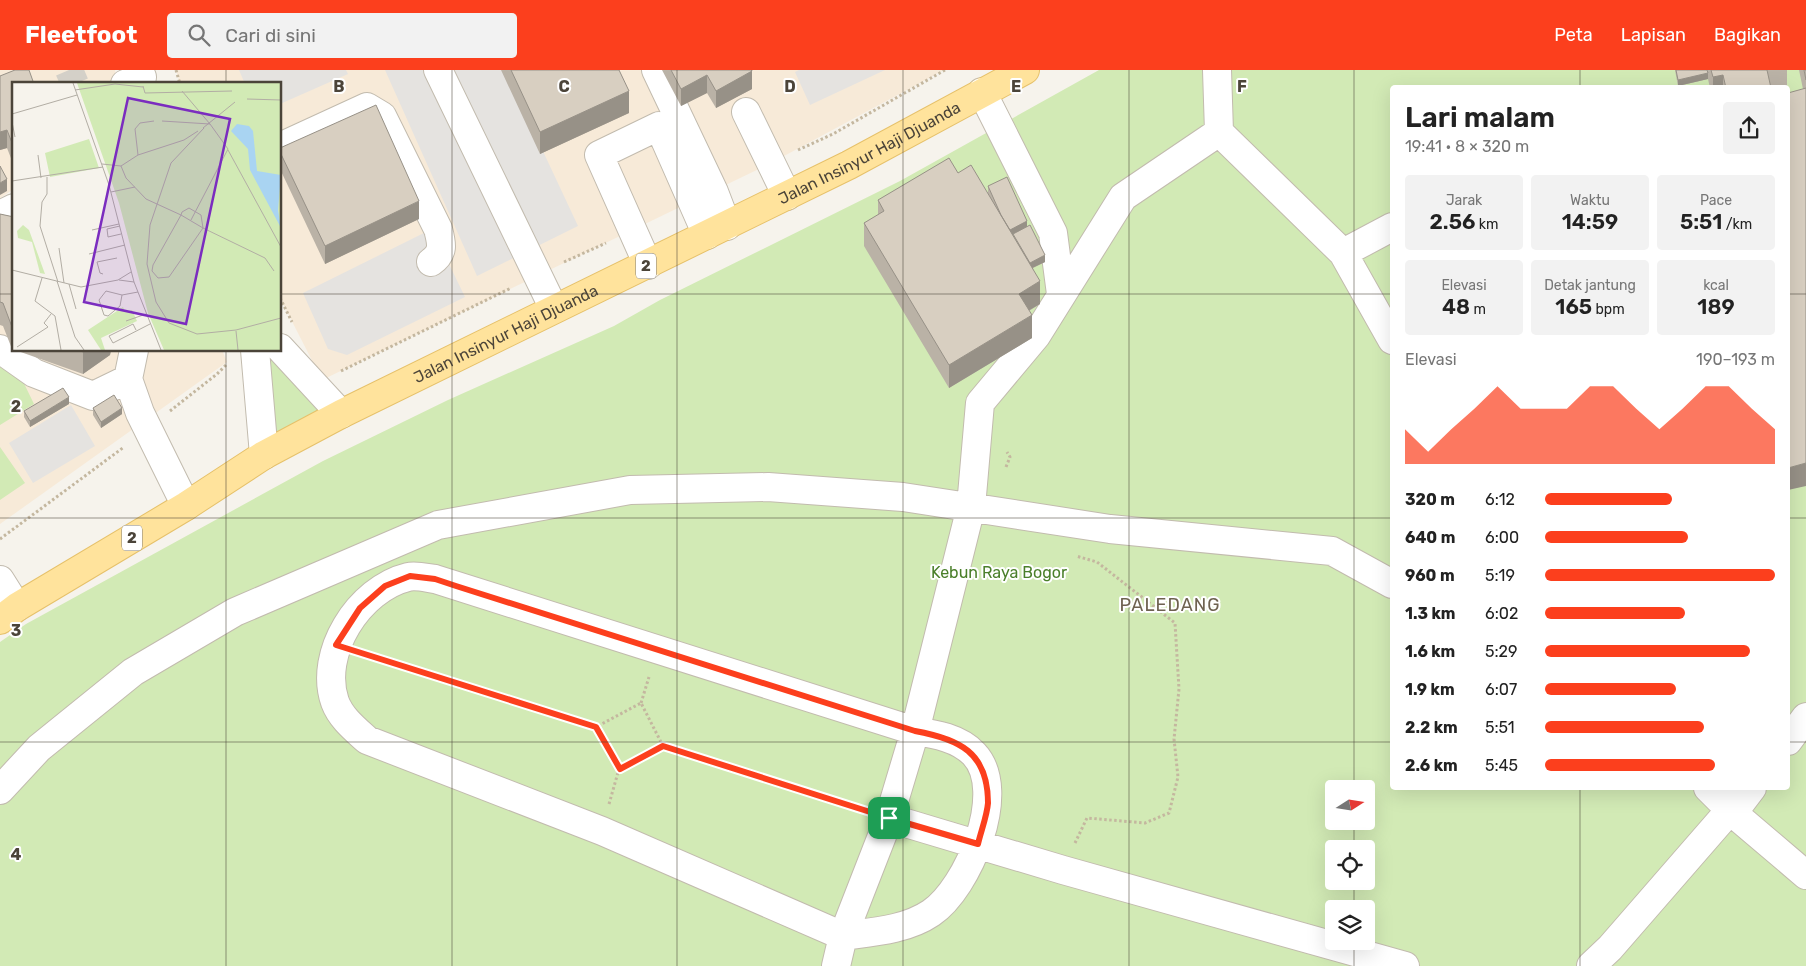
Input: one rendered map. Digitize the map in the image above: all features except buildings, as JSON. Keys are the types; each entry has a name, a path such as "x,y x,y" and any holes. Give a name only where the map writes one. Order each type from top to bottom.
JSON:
{"main road":[{"name":"Jalan Insinyur Haji Djuanda","path":"8,614 186,506 264,456 341,414 881,149 1025,70"}],"street":[{"path":"438,70 554,310"},
{"path":"656,70 714,192 717,231"},
{"path":"1217,70 1219,132 1343,253 1390,336"},
{"path":"982,92 1052,233 1061,294"},
{"path":"281,147 367,107 382,116 438,229 442,245 439,256 430,262"},
{"path":"746,112 787,196"},
{"path":"648,265 599,155 659,126 717,231"},
{"path":"836,966 844,936 889,818 915,731 971,507 980,404 1032,342 1124,197 1219,132"},
{"path":"0,215 12,209"},
{"path":"1343,253 1390,228"},
{"path":"0,349 34,373 93,396 128,378"},
{"path":"281,349 341,414"},
{"path":"134,351 128,378 147,429 186,506"},
{"path":"255,351 264,456"},
{"path":"0,790 39,748 133,672 236,612 438,525 630,490 768,487 903,497 1110,529 1332,551 1390,583"},
{"path":"410,576 435,579 915,731 940,735 960,744 973,753 979,762 985,782 988,804 977,850 950,895 931,913 896,928 844,936 602,831 367,740 348,723 336,703 330,670 336,645 360,608 385,586 410,576"},
{"path":"0,580 8,614"},
{"path":"1790,738 1806,716"},
{"path":"1711,790 1730,804 1806,875"},
{"path":"1592,966 1610,948 1730,804 1749,790"},
{"path":"889,818 1063,870 1406,966"}],"path":[{"path":"281,300 293,323"},
{"path":"339,372 456,315"},
{"path":"0,539 147,429 217,374 229,361"},
{"path":"1063,870 1087,818 1145,822 1169,813 1178,777 1174,739 1179,689 1175,623 1097,562 1070,554"},
{"path":"336,645 596,727 620,769 663,746"},
{"path":"596,727 641,703 663,746 889,818"}],"shaded area":[{"path":"0,70 115,70 117,82 12,82 12,190 0,198"},
{"path":"176,70 944,70 771,163 322,380 281,300 281,82 179,82"},
{"path":"239,70 346,70 348,74 281,104 281,82 244,82"},
{"path":"385,70 505,70 578,226 477,276"},
{"path":"799,70 885,70 810,105 795,72"},
{"path":"0,206 12,329 12,351 222,351 227,362 0,524"},
{"path":"432,229 465,297 347,355 328,349 303,293"},
{"path":"71,405 95,446 33,483 9,443"}],"green space":[{"name":"Kebun Raya Bogor","path":"1099,70 1806,70 1806,966 0,966 0,642 26,624 323,461 448,400 614,326 660,300 900,181"},
{"path":"255,351 281,351 341,414 264,455"},
{"path":"0,357 16,367 34,404 0,425"},
{"path":"0,447 25,483 0,500"}],"tunnel":[{"path":"69,70 74,82"}],"district":[{"name":"PALEDANG","path":"1170,605"}],"route":[{"path":"410,576 435,579 915,731 940,735 960,744 973,753 979,762 985,782 988,804 978,844 889,818 663,746 620,769 596,727 336,645 360,608 385,586 410,576"}]}
